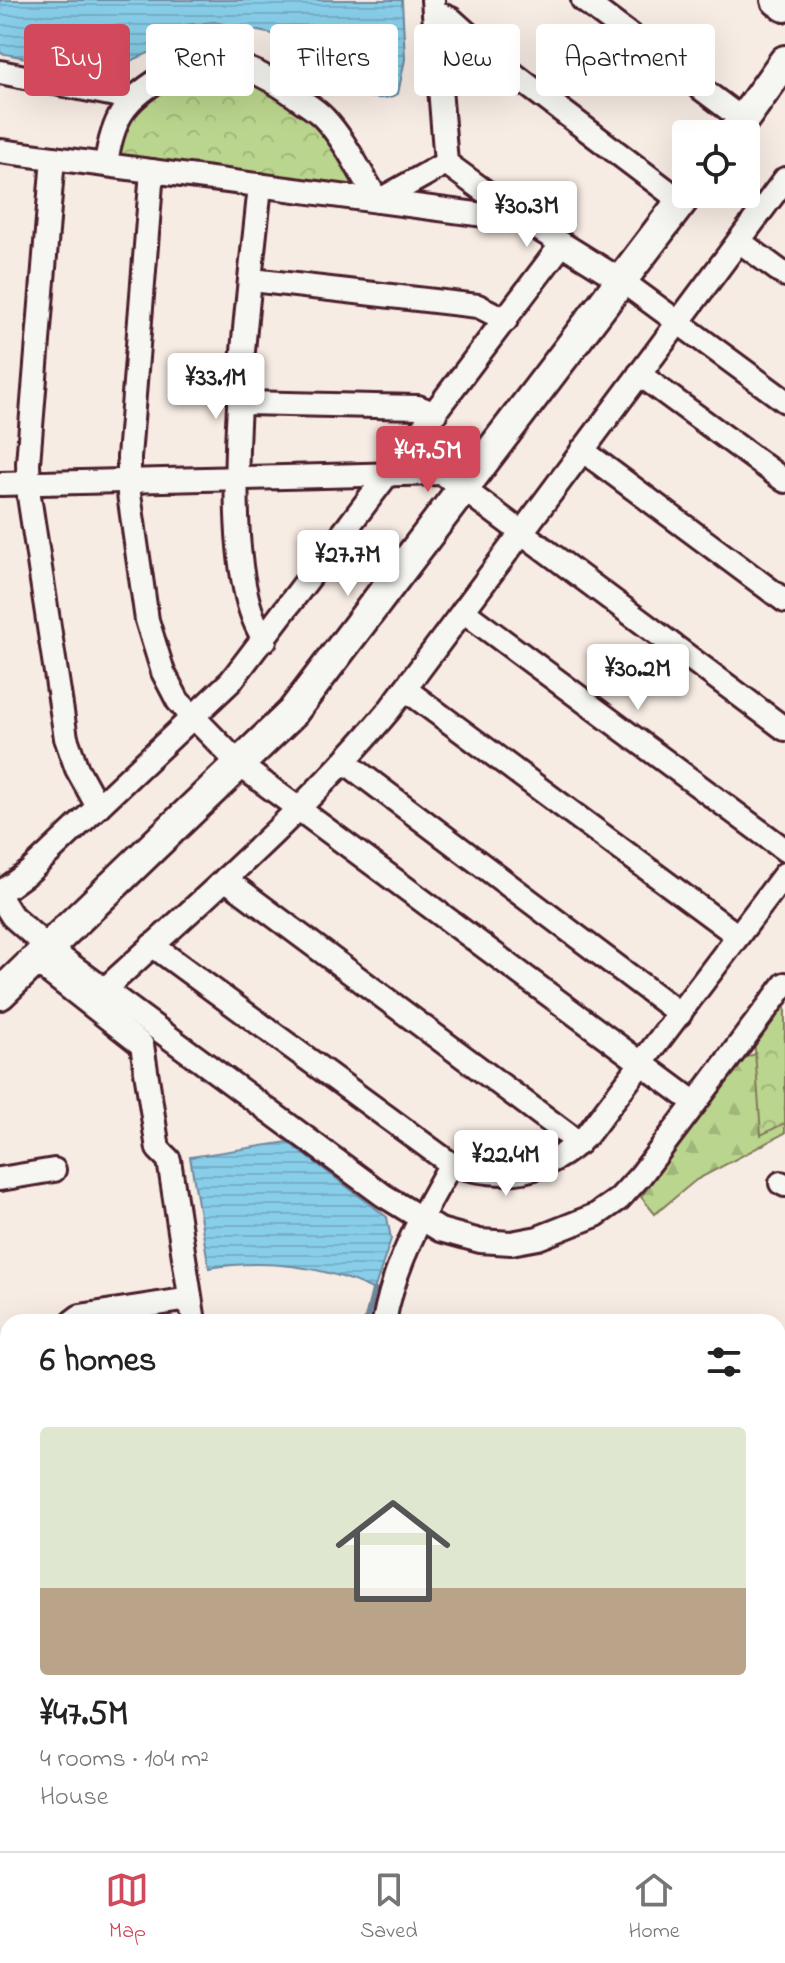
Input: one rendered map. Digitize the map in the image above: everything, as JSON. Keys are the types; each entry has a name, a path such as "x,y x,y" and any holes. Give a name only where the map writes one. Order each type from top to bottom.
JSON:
{"street":[{"path":"583,0 729,120"},
{"path":"777,0 785,6"},
{"path":"433,6 446,163 524,220 622,281 785,401"},
{"path":"433,6 508,70 672,189"},
{"path":"106,163 110,140 130,98 174,70 196,61 231,64 263,73 324,118 378,201"},
{"path":"743,120 785,61"},
{"path":"0,72 130,98"},
{"path":"0,151 524,220"},
{"path":"53,158 29,483 66,738 77,769 98,807"},
{"path":"378,201 446,163"},
{"path":"152,171 129,480 152,642 178,701 241,766 695,1103"},
{"path":"104,990 299,810 345,762 405,689 785,179"},
{"path":"260,185 235,477 246,600 256,628 265,640"},
{"path":"0,994 241,766 292,713 677,208"},
{"path":"739,241 785,275"},
{"path":"193,1314 169,1160 158,1149 142,1045 41,955 0,895 231,681 562,244"},
{"path":"252,280 478,306 506,320"},
{"path":"639,374 785,481"},
{"path":"241,403 418,407 435,414"},
{"path":"582,450 785,601"},
{"path":"0,484 442,473 785,729"},
{"path":"463,611 785,850"},
{"path":"405,689 738,936"},
{"path":"345,762 680,1014"},
{"path":"152,945 451,1164 479,1173 505,1175 532,1171 579,1143 785,874"},
{"path":"225,879 579,1143"},
{"path":"41,955 104,990 383,1195 440,1230 480,1241 511,1243 569,1229 619,1199 785,984"},
{"path":"386,1314 400,1265 420,1217 451,1164"},
{"path":"0,1179 54,1170"},
{"path":"93,1314 190,1299"}],"green space":[{"path":"254,86 260,88 295,107 309,120 354,180 350,190 114,157 127,122 153,96 254,96"},
{"path":"785,997 785,1123 761,1135 754,1037"},
{"path":"785,1043 785,1133 696,1180 655,1214 641,1197 741,1059"}],"water":[{"path":"0,0 402,0 405,59 398,94 398,24 270,24 270,34 254,30 254,24 146,24 146,54 130,61 130,24 24,24 24,58 0,53"},
{"path":"288,1142 387,1217 391,1239 374,1290 335,1275 293,1266 251,1264 209,1268 190,1157"}],"waterway":[{"path":"368,1314 374,1290"}]}
